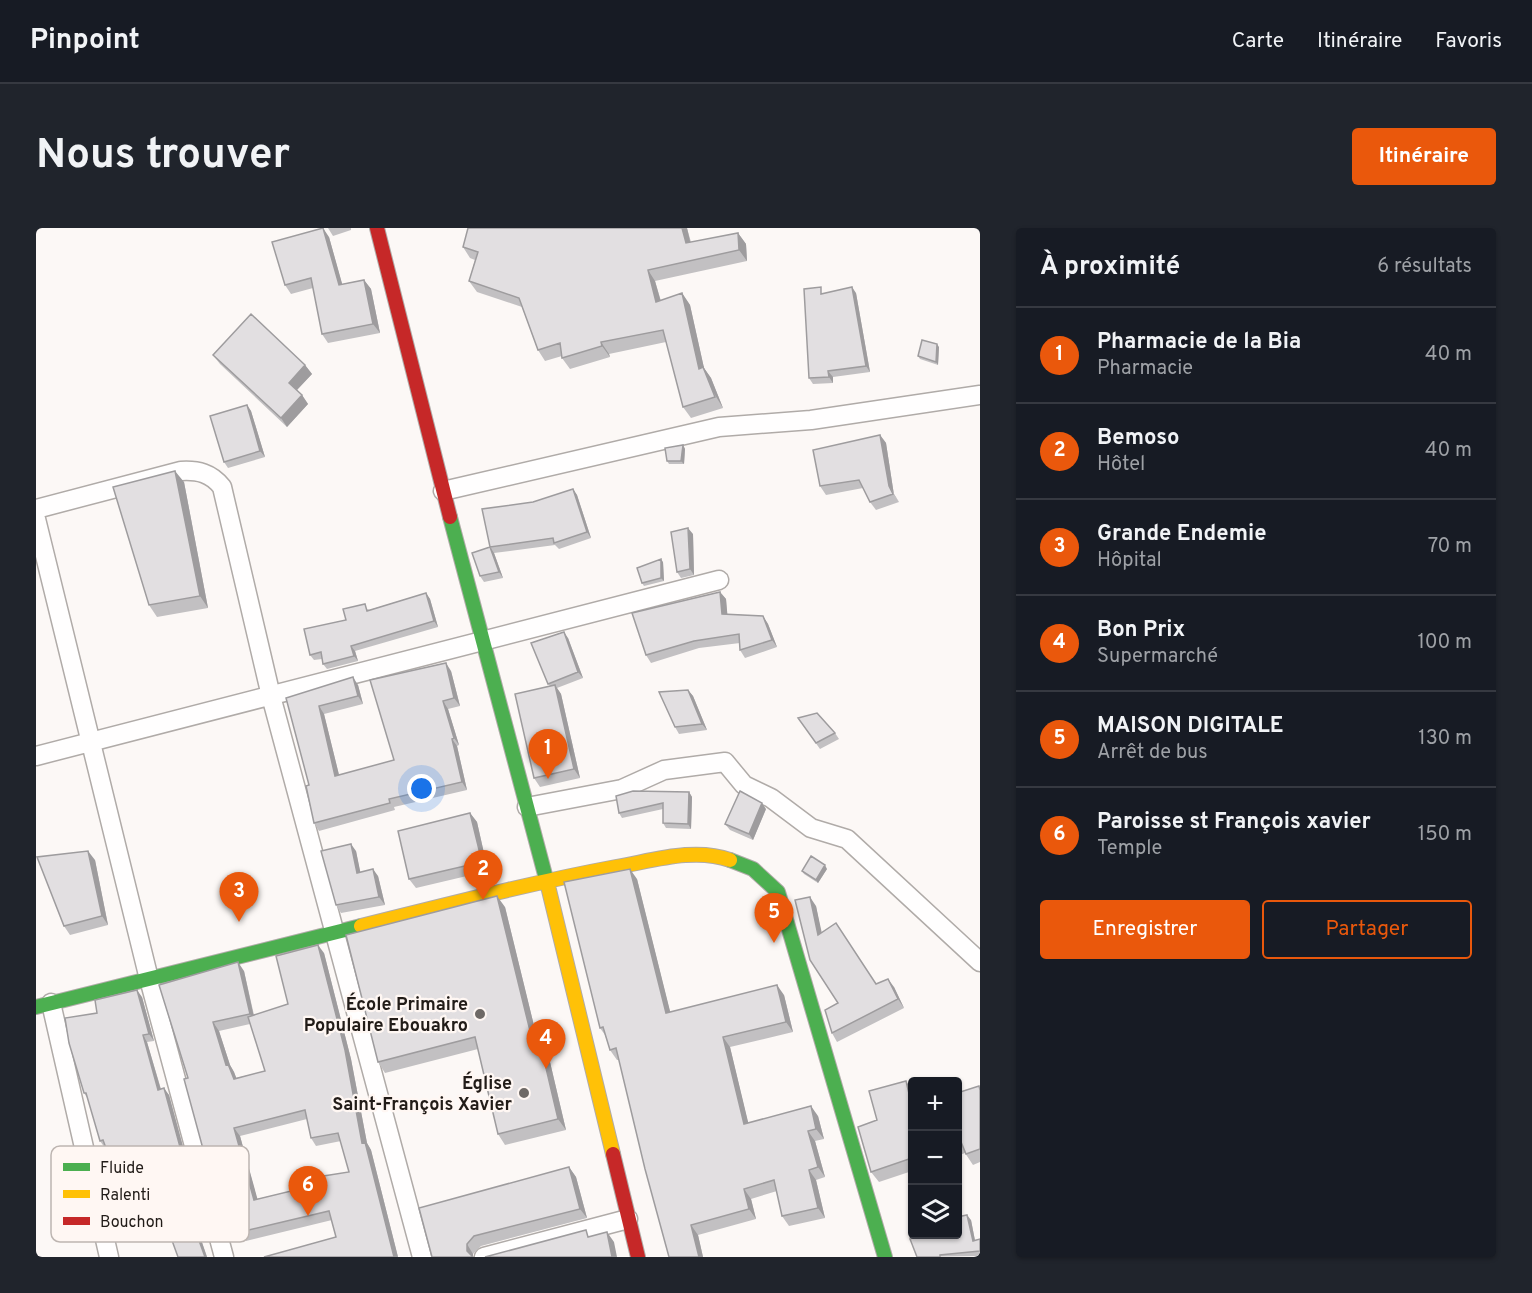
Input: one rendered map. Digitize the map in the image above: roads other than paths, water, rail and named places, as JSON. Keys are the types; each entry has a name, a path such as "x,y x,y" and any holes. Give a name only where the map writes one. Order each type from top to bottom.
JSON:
{"street":[{"path":"377,228 443,492 546,880 638,1257"},
{"path":"443,492 719,427 811,420 980,395"},
{"path":"36,509 181,471 203,473 216,479 222,487 271,696 422,1257"},
{"path":"36,519 149,979 194,1146"},
{"path":"36,756 719,580"},
{"path":"527,807 622,789 664,770 725,762 744,785 771,798 811,828 847,839 980,962"},
{"path":"80,1146 43,1005 546,880 684,855 722,857 753,869 778,891 885,1257"},
{"path":"484,1257 628,1219"},
{"path":"105,1242 109,1257"},
{"path":"220,1242 224,1257"}],"place":[{"name":"Pharmacie de la Bia","path":"548,779"},
{"name":"Bemoso","path":"483,900"},
{"name":"Grande Endemie","path":"239,922"},
{"name":"MAISON DIGITALE","path":"774,943"},
{"name":"École Primaire Populaire Ebouakro","path":"480,1014"},
{"name":"Bon Prix","path":"546,1069"},
{"name":"Église Saint-François Xavier","path":"524,1093"},
{"name":"Paroisse st François xavier","path":"308,1216"}]}
